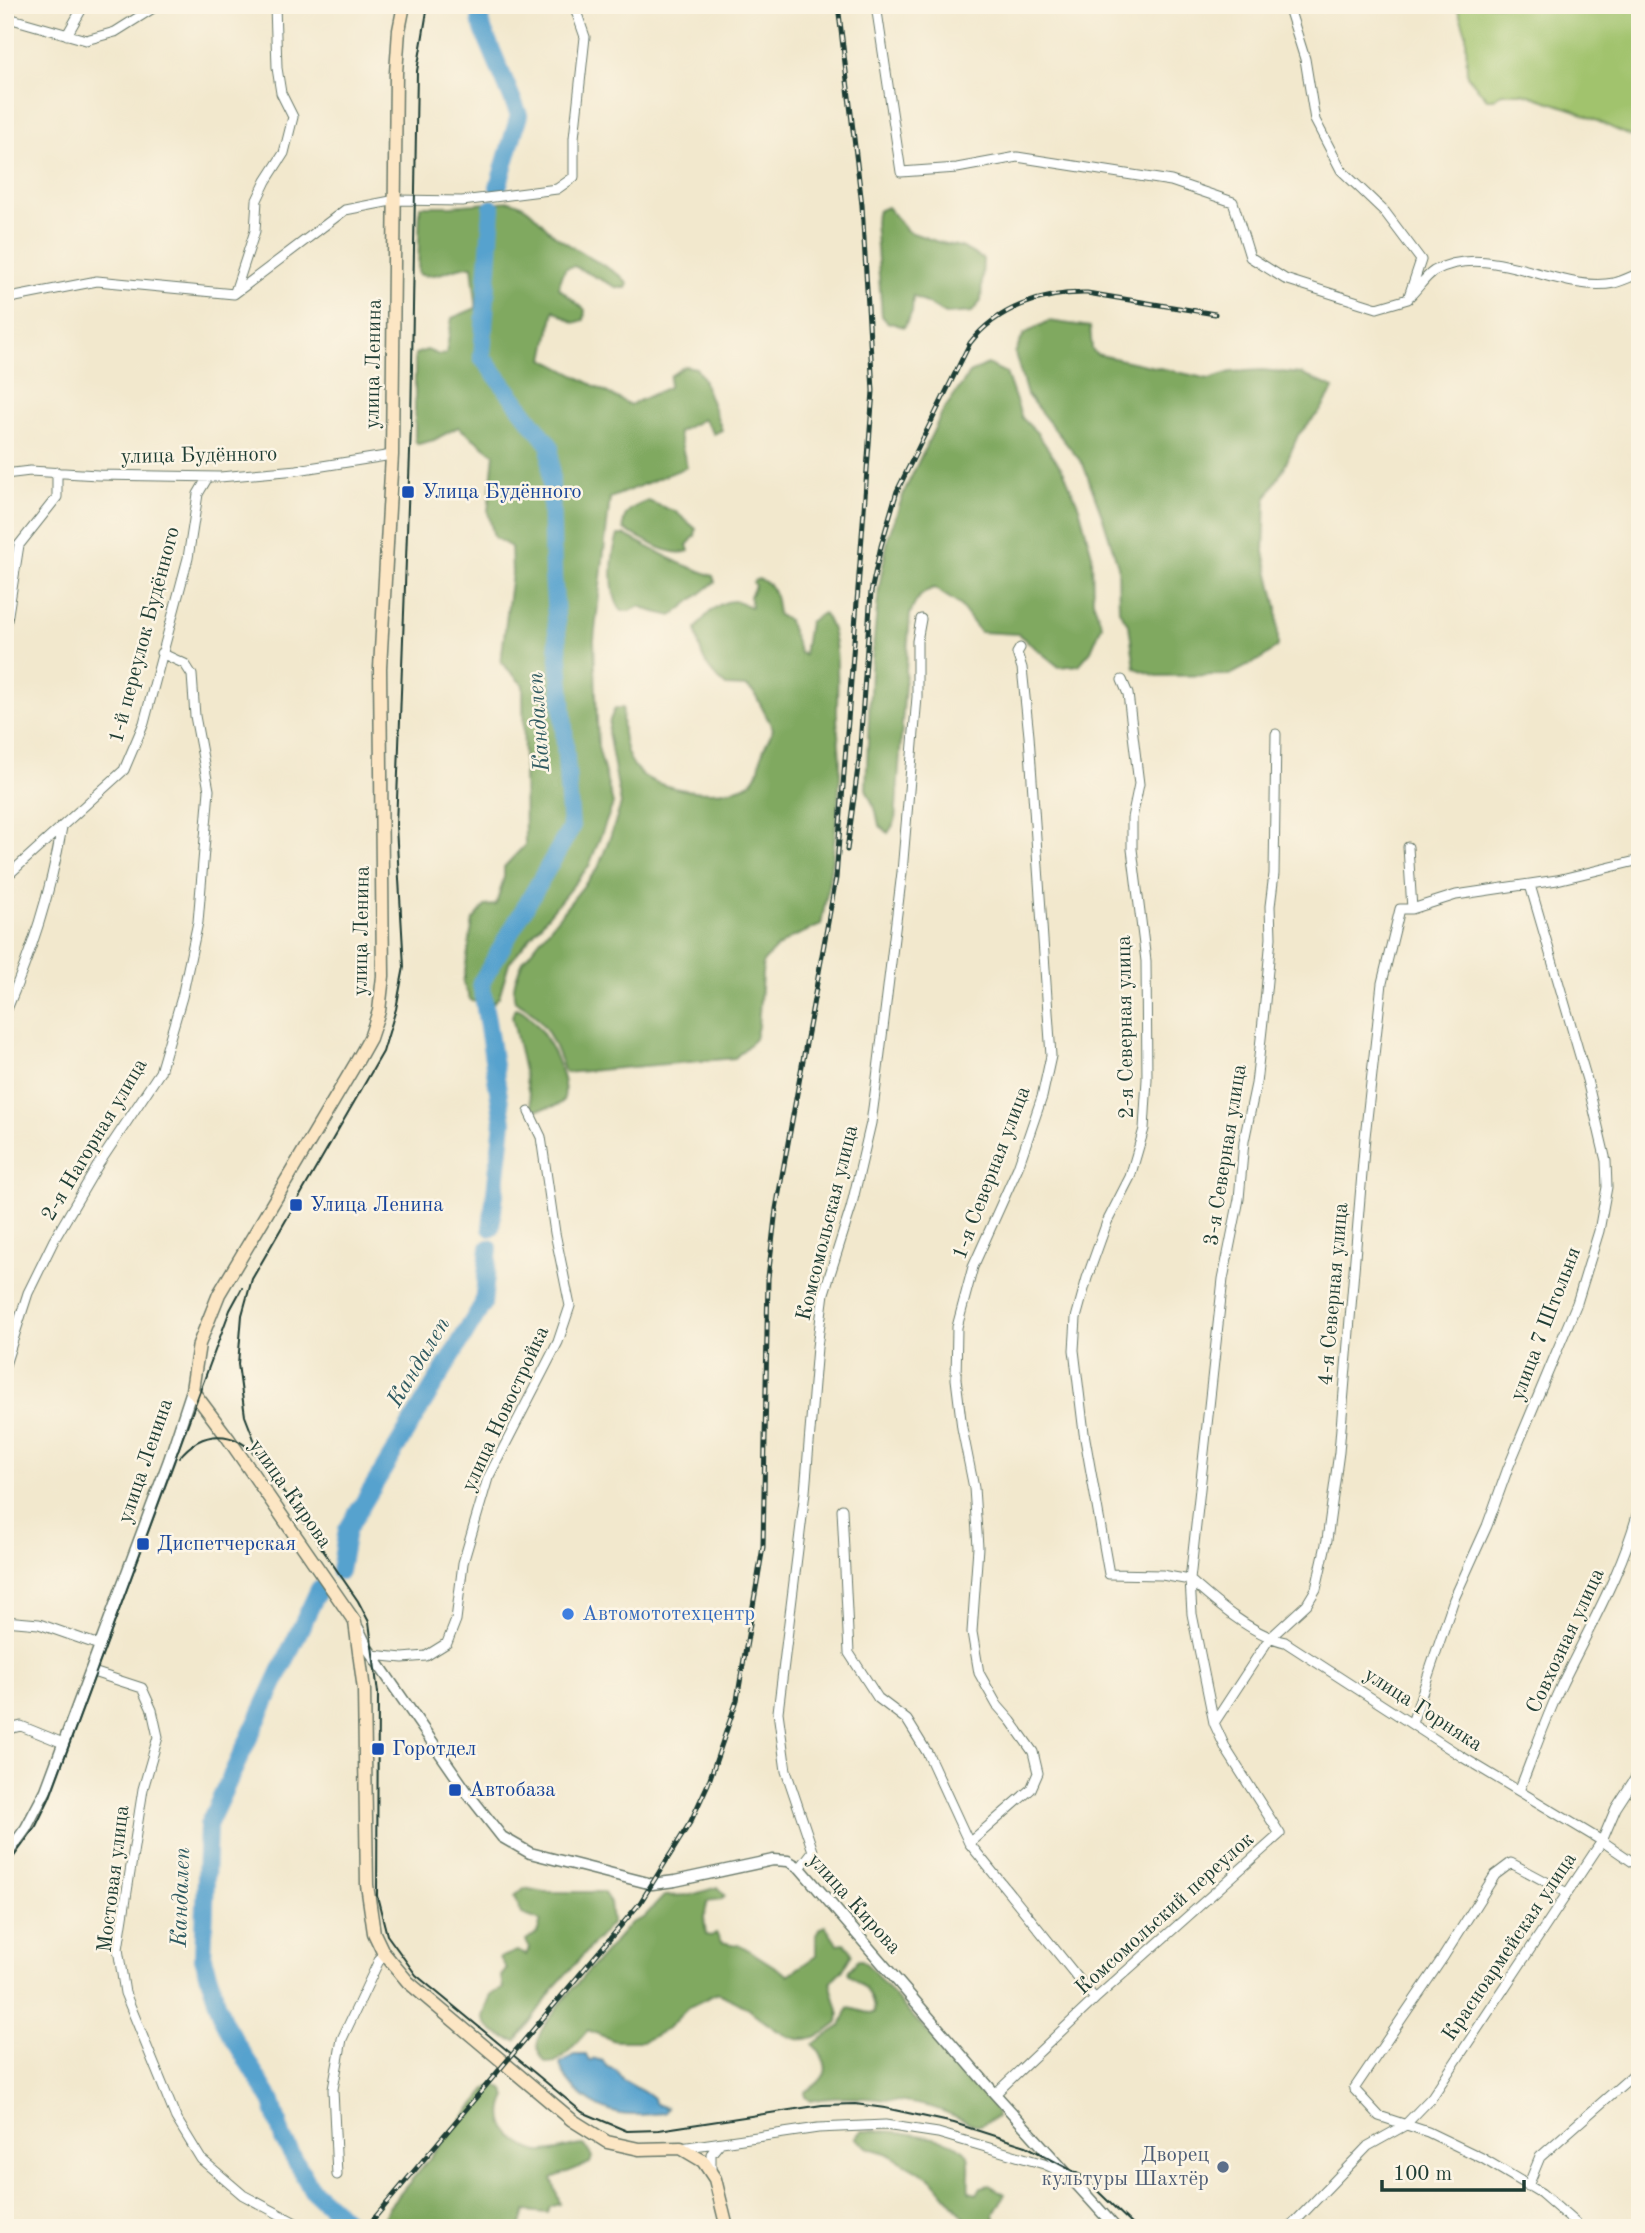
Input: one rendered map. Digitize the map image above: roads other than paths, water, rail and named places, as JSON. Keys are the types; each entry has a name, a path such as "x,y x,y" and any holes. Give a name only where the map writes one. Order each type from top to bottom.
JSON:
{"main road":[{"name":"улица Ленина","path":"192,1390 199,1344 219,1294 356,1063 370,1038 379,1011 384,932 380,668 392,455 396,73 404,5"},
{"name":"улица Кирова","path":"192,1390 355,1622 365,1689 367,1885 374,1933 383,1952 408,1982 572,2120 607,2142 639,2148 681,2148"},
{"path":"681,2148 703,2161 711,2170 727,2228"}],"street":[{"path":"67,35 84,5"},
{"path":"5,17 86,40 115,32 158,5"},
{"path":"234,294 255,231 257,200 284,153 293,117 281,93 276,68 275,5"},
{"path":"5,299 97,281 234,294 345,210 396,200 462,201 557,189 574,177 574,138 585,37 576,11 578,5"},
{"path":"876,5 901,172 957,169 1017,157 1171,181 1233,202 1250,257 1285,279 1377,308 1408,299 1433,272 1468,261 1512,266 1581,282 1614,283 1640,273"},
{"path":"1288,5 1305,59 1315,120 1341,170 1385,212 1421,260 1408,299"},
{"name":"улица Будённого","path":"5,474 30,471 208,477 297,470 392,455"},
{"path":"5,633 19,545 57,497 57,472"},
{"name":"1-й переулок Будённого","path":"5,878 124,771 144,723 188,558 198,494 208,477"},
{"name":"Комсомольская улица","path":"800,1868 813,1852 786,1771 778,1712 805,1492 824,1293 850,1208 871,1123 876,1086 902,872 917,696 917,640 921,619"},
{"name":"1-я Северная улица","path":"969,1843 1031,1788 1038,1773 1032,1752 1012,1721 997,1705 979,1673 972,1632 978,1546 974,1488 956,1379 957,1327 973,1267 1018,1167 1042,1097 1051,1056 1029,736 1022,668 1017,653 1020,648"},
{"name":"2-я Нагорная улица","path":"5,1365 28,1293 54,1240 98,1165 160,1072 183,997 198,922 209,790 195,716 192,675 185,664 161,653"},
{"name":"2-я Северная улица","path":"1122,680 1128,694 1139,784 1132,818 1132,849 1146,961 1147,1079 1144,1129 1130,1177 1107,1222 1087,1278 1076,1318 1074,1350 1084,1433 1109,1574 1162,1575 1190,1580"},
{"name":"3-я Северная улица","path":"1190,1580 1223,1279 1239,1199 1244,1141 1256,1084 1266,989 1274,874 1276,734"},
{"path":"5,1014 28,960 45,909 62,827"},
{"path":"1408,847 1412,909 1456,895 1530,885 1640,860"},
{"name":"улица 7 Штольня","path":"1412,1723 1454,1599 1577,1303 1599,1231 1607,1187 1606,1161 1587,1080 1530,885"},
{"name":"4-я Северная улица","path":"1214,1723 1269,1639 1307,1604 1316,1589 1327,1539 1339,1452 1365,1137 1382,983 1400,909 1412,909"},
{"name":"улица Новостройка","path":"372,1655 403,1658 426,1656 447,1643 456,1620 463,1563 488,1478 558,1342 570,1306 555,1233 541,1137 529,1112"},
{"name":"улица Ленина","path":"5,1857 37,1810 169,1460 192,1390"},
{"name":"Совхозная улица","path":"1519,1791 1561,1686 1622,1563 1640,1504"},
{"path":"842,1509 849,1653 878,1698 908,1720 928,1754 969,1843 1096,1999"},
{"name":"улица Горняка","path":"1190,1580 1211,1599 1269,1639 1285,1642 1464,1758 1640,1867"},
{"name":"Комсомольский переулок","path":"995,2094 1096,1999 1280,1834 1226,1749 1214,1723 1192,1614 1190,1580"},
{"path":"5,1621 39,1624 99,1646"},
{"name":"улица Кирова","path":"355,1622 372,1655 469,1795 502,1837 530,1853 652,1884 773,1860 788,1861 800,1868 1064,2173 1116,2228"},
{"name":"Мостовая улица","path":"90,1671 142,1688 152,1710 158,1737 143,1789 118,1949 125,1993 176,2118 201,2159 243,2195 305,2228"},
{"path":"5,1730 21,1726 63,1743"},
{"name":"Красноармейская улица","path":"1289,2228 1368,2146 1404,2126 1432,2097 1602,1841 1616,1808 1638,1778"},
{"path":"1567,1893 1511,1863 1495,1875 1354,2089 1379,2116 1428,2132 1471,2153 1541,2193 1581,2228"},
{"path":"337,2175 333,2089 342,2039 383,1952"},
{"path":"1528,2186 1540,2157 1640,2069"},
{"name":"улица Кирова","path":"681,2148 818,2128 885,2125 938,2133 1044,2164 1064,2173"},
{"path":"711,2170 711,2154 720,2143"}],"water":[{"path":"574,2055 586,2055 589,2061 603,2061 607,2067 616,2070 623,2080 652,2097 656,2104 667,2108 664,2113 626,2115 592,2102 575,2089 563,2072 560,2063"}],"waterway":[{"name":"Кандалеп","path":"482,5 480,22 519,115 498,187"},
{"name":"Кандалеп","path":"491,1228 503,1122 481,983 571,828 553,574 550,446 482,357 492,208"},
{"name":"Кандалеп","path":"340,1571 347,1530 483,1304 489,1248"},
{"name":"Кандалеп","path":"319,1589 208,1825 203,1958 223,2021 272,2102 283,2139 312,2190 354,2228"}],"tram line":[{"path":"428,5 417,71 411,426 396,826 404,967 396,1009 383,1052 252,1279 242,1315 238,1364 245,1416 257,1447 281,1489 358,1601 369,1622 378,1693 377,1896 387,1935 416,1975 582,2112 627,2131 659,2130 822,2105 855,2104 885,2108 954,2123 1026,2146 1082,2176 1136,2228"},
{"path":"5,1869 36,1826 50,1797 230,1310 242,1288"},
{"path":"179,1458 198,1442 218,1436 239,1442 258,1458"}],"railway":[{"path":"366,2228 640,1903 691,1821 708,1784 737,1700 763,1547 768,1278 776,1209 836,878 873,391 862,205 838,5"},
{"path":"847,850 859,760 871,592 881,546 897,491 970,343 993,320 1022,304 1070,293 1087,293 1215,314"}],"place":[{"name":"Улица Будённого","path":"408,492"},
{"name":"Улица Ленина","path":"296,1205"},
{"name":"Диспетчерская","path":"143,1544"},
{"name":"Автомототехцентр","path":"568,1614"},
{"name":"Горотдел","path":"378,1749"},
{"name":"Автобаза","path":"455,1790"},
{"name":"Дворец культуры Шахтёр","path":"1223,2167"}]}
